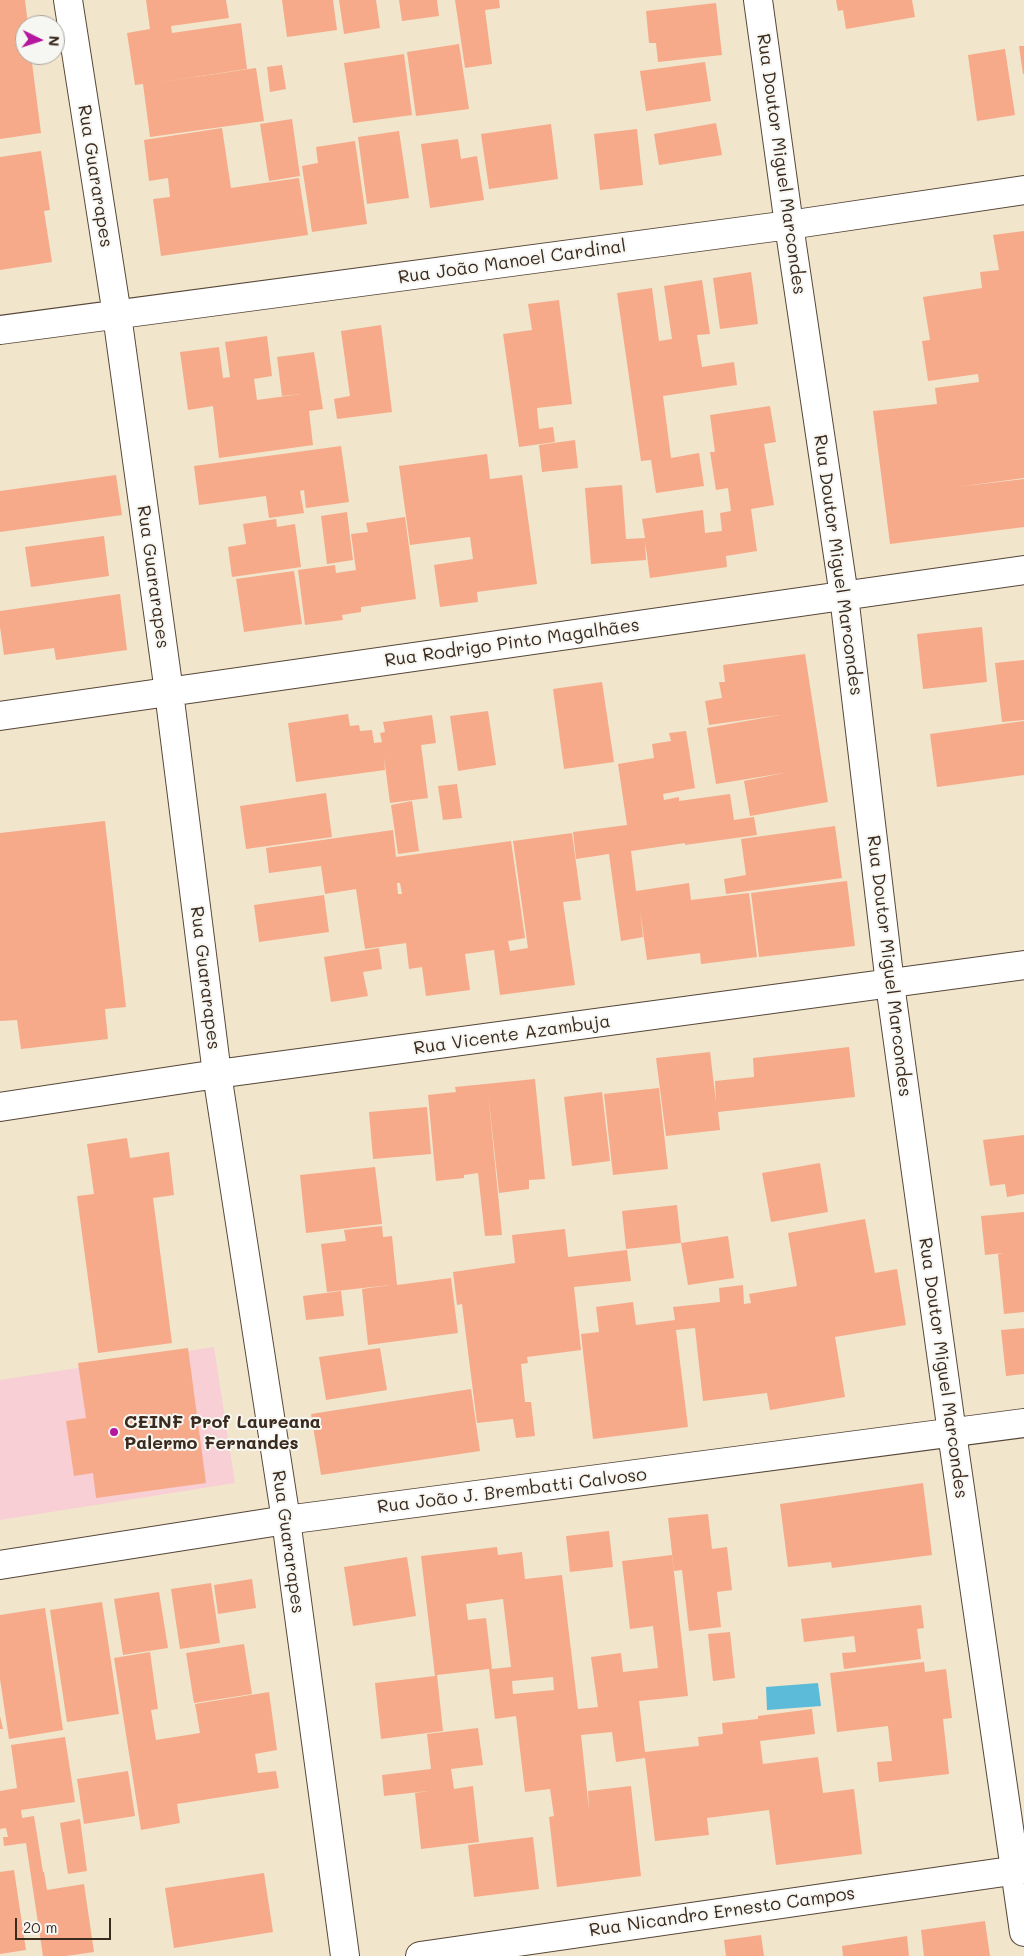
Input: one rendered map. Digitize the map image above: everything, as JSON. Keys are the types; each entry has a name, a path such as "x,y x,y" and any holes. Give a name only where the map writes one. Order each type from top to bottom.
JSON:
{"street":[{"name":"Rua Guararapes","path":"68,0 117,315 169,692 217,1074 286,1520 345,1956"},
{"name":"Rua Doutor Miguel Marcondes","path":"758,0 844,596 890,984 952,1433 1019,1869 1024,1932"},
{"name":"Rua João Manoel Cardinal","path":"0,330 789,225 1024,190"},
{"name":"Rua Rodrigo Pinto Magalhães","path":"0,716 1024,570"},
{"name":"Rua Vicente Azambuja","path":"0,1106 217,1074 1024,965"},
{"name":"Rua João J. Brembatti Calvoso","path":"0,1565 286,1520 1024,1423"},
{"name":"Rua Nicandro Ernesto Campos","path":"420,1956 1019,1869"}],"shaded area":[{"name":"CEINF Prof Laureana Palermo Fernandes","path":"214,1347 235,1483 0,1520 0,1380"}],"water":[{"path":"818,1683 821,1706 767,1710 766,1687"}],"building":[{"path":"0,0 25,0 27,15 15,15 15,65 32,65 41,133 0,139"},
{"path":"146,0 226,0 229,18 171,26 172,33 241,23 247,69 148,84 256,68 264,121 150,137 143,84 135,85 127,33 150,29"},
{"path":"282,0 333,0 337,30 287,37"},
{"path":"339,0 376,0 380,28 344,34"},
{"path":"399,0 437,0 439,16 402,21"},
{"path":"455,0 499,0 500,8 485,10 492,64 465,68"},
{"path":"836,0 912,0 915,17 846,29 843,10 838,11"},
{"path":"716,3 722,55 658,62 656,43 649,43 646,11"},
{"path":"459,44 469,109 416,116 407,52"},
{"path":"1019,46 1024,46 1024,74 1023,74"},
{"path":"1005,49 1015,115 977,121 968,55"},
{"path":"404,54 412,115 353,123 344,63"},
{"path":"705,62 711,101 646,111 640,71"},
{"path":"282,65 286,89 270,92 267,67"},
{"path":"292,119 300,176 269,181 260,124"},
{"path":"716,123 722,155 659,165 654,134"},
{"path":"551,124 558,179 489,189 481,134"},
{"path":"222,128 231,188 299,178 308,235 161,256 153,199 170,197 168,178 149,181 144,140"},
{"path":"637,129 643,185 600,190 594,134"},
{"path":"399,131 409,198 367,204 358,137"},
{"path":"458,139 461,159 477,156 484,200 430,208 421,144"},
{"path":"355,141 367,224 312,232 302,166 318,163 316,147"},
{"path":"41,151 50,210 44,211 52,262 0,270 0,157"},
{"path":"1024,231 1024,478 957,487 1024,479 1024,527 890,544 873,411 937,404 935,388 979,382 978,374 928,381 922,341 930,340 923,297 982,288 980,272 999,270 993,235"},
{"path":"751,272 758,324 720,329 713,278"},
{"path":"702,280 710,334 697,335 702,367 734,362 737,385 663,396 671,458 699,453 704,486 656,493 651,460 641,461 617,293 652,288 659,341 672,339 664,286"},
{"path":"559,300 572,404 537,408 539,429 553,427 555,442 519,447 503,334 532,330 528,304"},
{"path":"381,325 392,412 337,419 334,399 350,396 341,331"},
{"path":"267,336 272,376 254,379 257,400 301,394 282,396 277,357 314,352 323,409 309,411 313,445 219,458 213,406 188,410 180,352 219,347 223,378 230,377 225,342"},
{"path":"770,406 776,442 764,444 774,505 751,509 757,551 726,556 727,567 650,578 645,541 646,560 591,564 585,488 622,485 626,539 645,538 642,519 703,510 705,533 722,531 720,513 731,511 728,488 716,490 710,452 715,452 710,415"},
{"path":"575,440 578,468 542,472 539,445"},
{"path":"341,446 349,502 306,508 304,490 300,491 304,513 269,518 266,496 199,505 194,466"},
{"path":"487,454 490,479 522,475 537,584 477,592 478,602 440,607 434,565 473,559 470,537 410,545 399,466"},
{"path":"116,475 122,515 0,532 0,491"},
{"path":"347,512 353,560 327,564 321,516"},
{"path":"405,517 416,599 361,607 361,612 342,615 343,620 305,625 298,570 335,565 336,573 356,570 351,534 368,532 366,523"},
{"path":"276,519 277,527 295,524 301,567 232,577 228,547 246,544 243,524"},
{"path":"104,536 109,576 31,587 25,547"},
{"path":"294,571 302,624 244,632 236,579"},
{"path":"120,594 127,650 56,660 54,648 4,655 0,611"},
{"path":"982,627 987,682 923,689 917,634"},
{"path":"805,654 828,802 750,816 744,781 784,773 716,784 707,728 780,715 709,725 705,701 722,698 719,682 725,682 723,665"},
{"path":"1024,660 1024,720 1002,722 995,663"},
{"path":"602,682 614,762 564,769 553,689"},
{"path":"488,711 496,765 458,771 450,716"},
{"path":"348,714 350,726 359,725 360,731 372,730 374,743 382,742 380,733 385,732 383,722 432,715 436,743 421,745 428,798 390,803 384,757 385,770 296,782 288,723"},
{"path":"1024,721 1024,775 937,787 930,734"},
{"path":"686,731 695,788 663,794 664,800 679,797 679,801 730,794 734,820 754,817 757,835 631,851 636,891 689,883 691,900 749,893 757,957 701,964 700,953 647,960 640,910 643,937 621,941 609,854 576,859 573,832 627,825 618,764 654,758 652,744 671,741 669,733"},
{"path":"457,784 462,818 443,820 438,786"},
{"path":"326,793 332,837 246,849 240,806"},
{"path":"412,801 419,851 398,854 391,805"},
{"path":"105,821 126,1007 105,1009 108,1039 21,1049 17,1020 0,1021 0,833"},
{"path":"835,826 842,878 726,894 724,879 746,875 741,839"},
{"path":"393,830 396,857 511,841 525,938 508,941 510,951 528,948 513,841 572,833 581,900 563,902 575,985 500,995 494,950 465,954 470,990 426,996 422,967 409,969 406,943 365,949 356,889 325,894 321,866 269,873 266,848","holes":["397,883 400,883 402,894 398,894"]},
{"path":"847,881 855,946 759,957 751,893"},
{"path":"324,895 329,932 259,942 254,905"},
{"path":"379,948 382,969 363,972 368,996 331,1002 324,957"},
{"path":"849,1047 855,1097 718,1112 720,1130 666,1136 656,1058 710,1052 716,1102 715,1081 754,1077 753,1058"},
{"path":"535,1079 545,1179 529,1180 529,1189 499,1193 488,1092 502,1235 485,1236 478,1173 464,1175 464,1178 436,1181 428,1095 456,1092 455,1087"},
{"path":"659,1088 668,1169 613,1175 604,1094"},
{"path":"602,1092 610,1161 572,1166 564,1097"},
{"path":"427,1107 431,1154 373,1159 369,1112"},
{"path":"1024,1135 1024,1194 1007,1197 1005,1184 990,1186 983,1140"},
{"path":"127,1138 130,1158 169,1152 174,1195 153,1198 172,1343 98,1353 77,1196 94,1194 87,1144"},
{"path":"820,1163 828,1212 771,1222 762,1173"},
{"path":"375,1167 382,1224 306,1233 300,1175"},
{"path":"677,1205 681,1243 626,1249 622,1211"},
{"path":"1024,1212 1024,1312 1004,1314 998,1254 1004,1253 985,1255 981,1216"},
{"path":"865,1219 875,1273 897,1269 906,1325 835,1337 845,1397 770,1410 767,1393 703,1401 695,1328 676,1330 688,1427 593,1439 581,1334 599,1332 596,1307 633,1302 636,1325 675,1320 673,1307 720,1302 719,1288 743,1285 744,1304 751,1303 749,1294 797,1286 788,1233"},
{"path":"382,1226 383,1237 392,1236 397,1285 451,1278 458,1333 368,1345 362,1289 390,1285 327,1292 321,1244 346,1241 344,1230"},
{"path":"565,1229 568,1257 627,1250 631,1281 574,1287 581,1350 527,1357 528,1363 521,1364 525,1402 531,1402 535,1436 516,1438 513,1419 477,1423 462,1304 457,1305 453,1272 515,1263 512,1235"},
{"path":"728,1236 734,1278 688,1285 681,1243"},
{"path":"341,1291 344,1316 306,1320 303,1296"},
{"path":"1024,1328 1024,1374 1006,1376 1001,1330"},
{"path":"188,1348 206,1483 96,1498 93,1473 74,1476 66,1421 86,1418 78,1363"},
{"path":"380,1348 387,1390 326,1400 319,1357"},
{"path":"471,1389 480,1451 321,1475 311,1414"},
{"path":"923,1483 932,1555 832,1568 831,1562 788,1567 780,1504"},
{"path":"708,1514 712,1549 727,1547 732,1590 717,1592 721,1627 689,1631 682,1570 674,1571 668,1518"},
{"path":"609,1531 613,1567 570,1572 566,1536"},
{"path":"497,1547 498,1555 522,1552 525,1579 562,1575 578,1709 598,1707 591,1657 621,1653 623,1672 658,1668 653,1626 630,1629 622,1561 672,1555 688,1696 639,1701 645,1752 699,1746 698,1737 723,1734 722,1723 758,1719 758,1716 812,1709 815,1734 760,1741 763,1764 818,1757 823,1793 854,1789 862,1854 776,1865 769,1810 707,1818 709,1835 655,1841 645,1758 616,1762 612,1732 581,1735 589,1810 588,1791 631,1786 641,1876 557,1887 549,1817 554,1816 550,1789 525,1792 516,1716 495,1719 489,1669 437,1675 443,1731 381,1739 375,1683 435,1676 421,1556","holes":["503,1599 511,1667 492,1669 486,1618 468,1620 466,1604","553,1677 554,1690 513,1694 512,1681"]},
{"path":"407,1557 416,1616 353,1626 344,1567"},
{"path":"252,1579 256,1608 218,1614 214,1585"},
{"path":"211,1583 220,1643 180,1649 171,1589"},
{"path":"159,1592 168,1648 123,1655 114,1599"},
{"path":"102,1602 119,1714 67,1722 50,1610"},
{"path":"921,1605 924,1628 917,1629 921,1659 844,1669 842,1653 856,1652 854,1636 804,1642 801,1619"},
{"path":"45,1608 63,1730 9,1739 0,1679 0,1615"},
{"path":"730,1632 735,1678 713,1681 708,1634"},
{"path":"244,1644 252,1694 194,1703 186,1653"},
{"path":"150,1652 158,1709 151,1710 156,1740 200,1733 195,1704 269,1692 277,1750 255,1754 258,1773 276,1771 279,1788 177,1804 180,1823 141,1830 114,1658"},
{"path":"924,1662 925,1672 946,1669 952,1718 943,1719 949,1774 879,1782 877,1762 892,1761 888,1726 837,1732 830,1673"},
{"path":"0,1716 3,1729 0,1729"},
{"path":"478,1728 483,1765 451,1769 454,1789 473,1786 479,1842 421,1849 415,1793 428,1791 384,1796 382,1775 431,1769 427,1734"},
{"path":"65,1737 75,1802 21,1810 22,1818 34,1816 47,1890 84,1884 94,1952 66,1956 43,1956 26,1843 4,1846 3,1837 8,1837 6,1828 0,1829 0,1791 17,1788 11,1745"},
{"path":"128,1771 135,1816 84,1824 77,1779"},
{"path":"80,1819 87,1871 68,1874 60,1823"},
{"path":"533,1837 539,1889 474,1897 468,1845"},
{"path":"14,1870 26,1950 0,1954 0,1872"},
{"path":"264,1873 273,1932 174,1948 165,1888"},
{"path":"985,1921 990,1956 924,1956 921,1930"},
{"path":"761,1935 764,1956 726,1956 724,1940"},
{"path":"907,1936 909,1956 843,1956 842,1946"}],"place":[{"name":"CEINF Prof Laureana Palermo Fernandes","path":"114,1432"}]}
